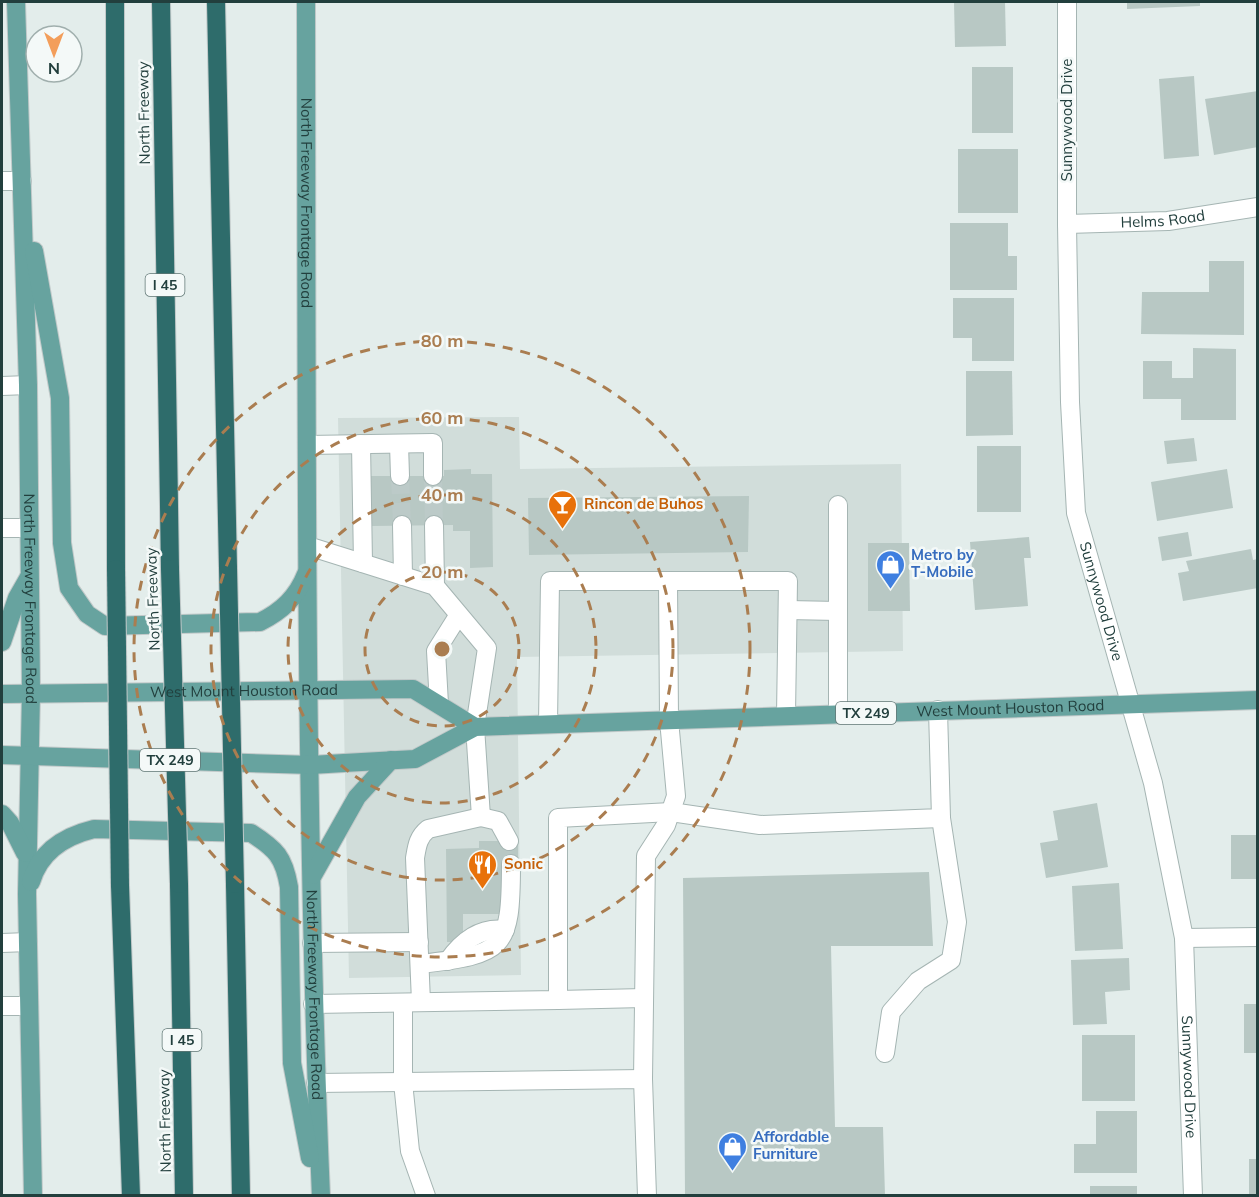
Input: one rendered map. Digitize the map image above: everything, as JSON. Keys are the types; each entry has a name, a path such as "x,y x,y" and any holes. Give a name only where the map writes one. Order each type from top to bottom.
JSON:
{"highway":[{"name":"North Freeway","path":"115,2 116,569 120,885 131,1191"},
{"name":"North Freeway","path":"161,2 170,569 179,884 184,1196"},
{"path":"216,2 241,1196"}],"main road":[{"name":"North Freeway Frontage Road","path":"16,2 28,386 30,692 27,894 33,1196"},
{"name":"North Freeway Frontage Road","path":"306,2 309,690 313,1004 319,1196"},
{"path":"22,181 60,398 62,543 69,588 87,614 105,626 260,622 276,614 291,601 301,586 308,568"},
{"path":"2,642 17,598 30,575"},
{"name":"West Mount Houston Road","path":"2,694 413,688 475,727"},
{"name":"West Mount Houston Road","path":"2,755 311,765 416,759 475,727 1257,700"},
{"path":"312,877 357,796 391,760"},
{"path":"2,814 22,843 28,864"},
{"path":"27,894 33,875 43,858 57,843 75,834 94,829 251,833 271,846 285,864 289,887 292,1063 319,1196"}],"street":[{"name":"Sunnywood Drive","path":"1067,2 1070,402 1076,513 1128,704 1153,783 1184,938 1193,1196"},
{"path":"2,181 22,181"},
{"name":"Helms Road","path":"1067,224 1168,221 1257,207"},
{"path":"2,386 28,386"},
{"path":"307,445 433,443 433,476"},
{"path":"361,444 363,564"},
{"path":"399,444 400,476"},
{"path":"838,505 838,714"},
{"path":"402,525 403,576"},
{"path":"434,525 435,586"},
{"path":"2,528 29,528"},
{"path":"308,546 435,586 487,648 475,727 481,818"},
{"path":"548,724 550,581 788,581 786,716"},
{"path":"647,1196 643,1079 646,856 666,825 676,796 669,720 668,581"},
{"path":"788,610 838,611"},
{"path":"439,704 436,651 458,616"},
{"path":"885,1053 891,1012 918,981 951,960 957,922 941,818 938,710"},
{"path":"558,1000 558,818 671,812 760,825 941,818"},
{"path":"426,1196 410,1151 403,1082 412,1003 420,964 415,858 421,834 428,829 481,818 498,821 509,841"},
{"path":"420,964 472,958 492,950 505,930 511,913 511,864"},
{"path":"1184,938 1257,937"},
{"path":"2,943 28,942"},
{"path":"312,943 419,942"},
{"path":"313,1004 644,998"},
{"path":"2,1006 29,1006"},
{"path":"316,1083 643,1079"}],"shaded area":[{"path":"519,417 520,469 901,464 903,651 517,657 521,975 349,978 338,418"}],"building":[{"path":"954,2 1005,2 1006,46 955,47"},
{"path":"1127,2 1200,2 1200,6 1127,9"},
{"path":"972,67 1013,67 1013,133 972,133"},
{"path":"1194,76 1199,156 1164,159 1159,79"},
{"path":"1258,91 1258,147 1214,155 1205,99"},
{"path":"958,149 1018,149 1018,213 958,213"},
{"path":"950,223 1008,223 1008,256 1017,256 1017,290 950,290"},
{"path":"1209,261 1244,261 1244,335 1141,334 1142,292 1209,292"},
{"path":"953,298 1014,298 1014,361 972,361 972,338 953,338"},
{"path":"1193,348 1236,349 1236,420 1181,420 1181,399 1143,399 1143,361 1172,361 1172,378 1193,378"},
{"path":"966,371 1012,371 1013,435 966,436"},
{"path":"1194,438 1197,461 1167,464 1164,441"},
{"path":"977,446 1021,446 1021,512 977,512"},
{"path":"471,469 471,474 492,474 493,567 470,568 470,531 453,531 453,525 372,526 371,476 444,476 444,470"},
{"path":"1227,469 1233,508 1157,521 1151,482"},
{"path":"749,496 748,552 529,555 528,498"},
{"path":"1188,532 1192,556 1162,561 1158,537"},
{"path":"1029,537 1031,558 1024,558 1028,606 975,610 970,542"},
{"path":"868,543 909,543 910,611 868,611"},
{"path":"1251,549 1253,560 1258,559 1258,588 1183,601 1178,573 1189,571 1186,561"},
{"path":"1097,803 1108,867 1046,878 1040,843 1058,840 1053,811"},
{"path":"1231,835 1258,835 1258,879 1231,879"},
{"path":"479,841 518,841 518,864 503,914 463,914 463,942 447,942 446,849 479,848"},
{"path":"929,872 933,946 831,946 835,1127 883,1127 885,1196 685,1196 683,878"},
{"path":"1119,883 1123,949 1075,951 1072,886"},
{"path":"1129,958 1130,990 1105,992 1107,1024 1073,1025 1071,960"},
{"path":"1244,1004 1258,1004 1258,1053 1244,1053"},
{"path":"1082,1035 1135,1035 1135,1101 1082,1101"},
{"path":"1096,1111 1137,1111 1137,1173 1074,1173 1074,1144 1096,1144"},
{"path":"1249,1159 1258,1159 1258,1195 1249,1195"},
{"path":"1090,1186 1137,1186 1137,1196 1090,1196"}],"tunnel":[{"path":"400,476 402,525"},
{"path":"433,476 434,525"}],"place":[{"name":"Rincon de Buhos","path":"563,530"},
{"name":"Metro by T-Mobile","path":"890,590"},
{"name":"Sonic","path":"483,890"},
{"name":"Affordable Furniture","path":"732,1172"}]}
